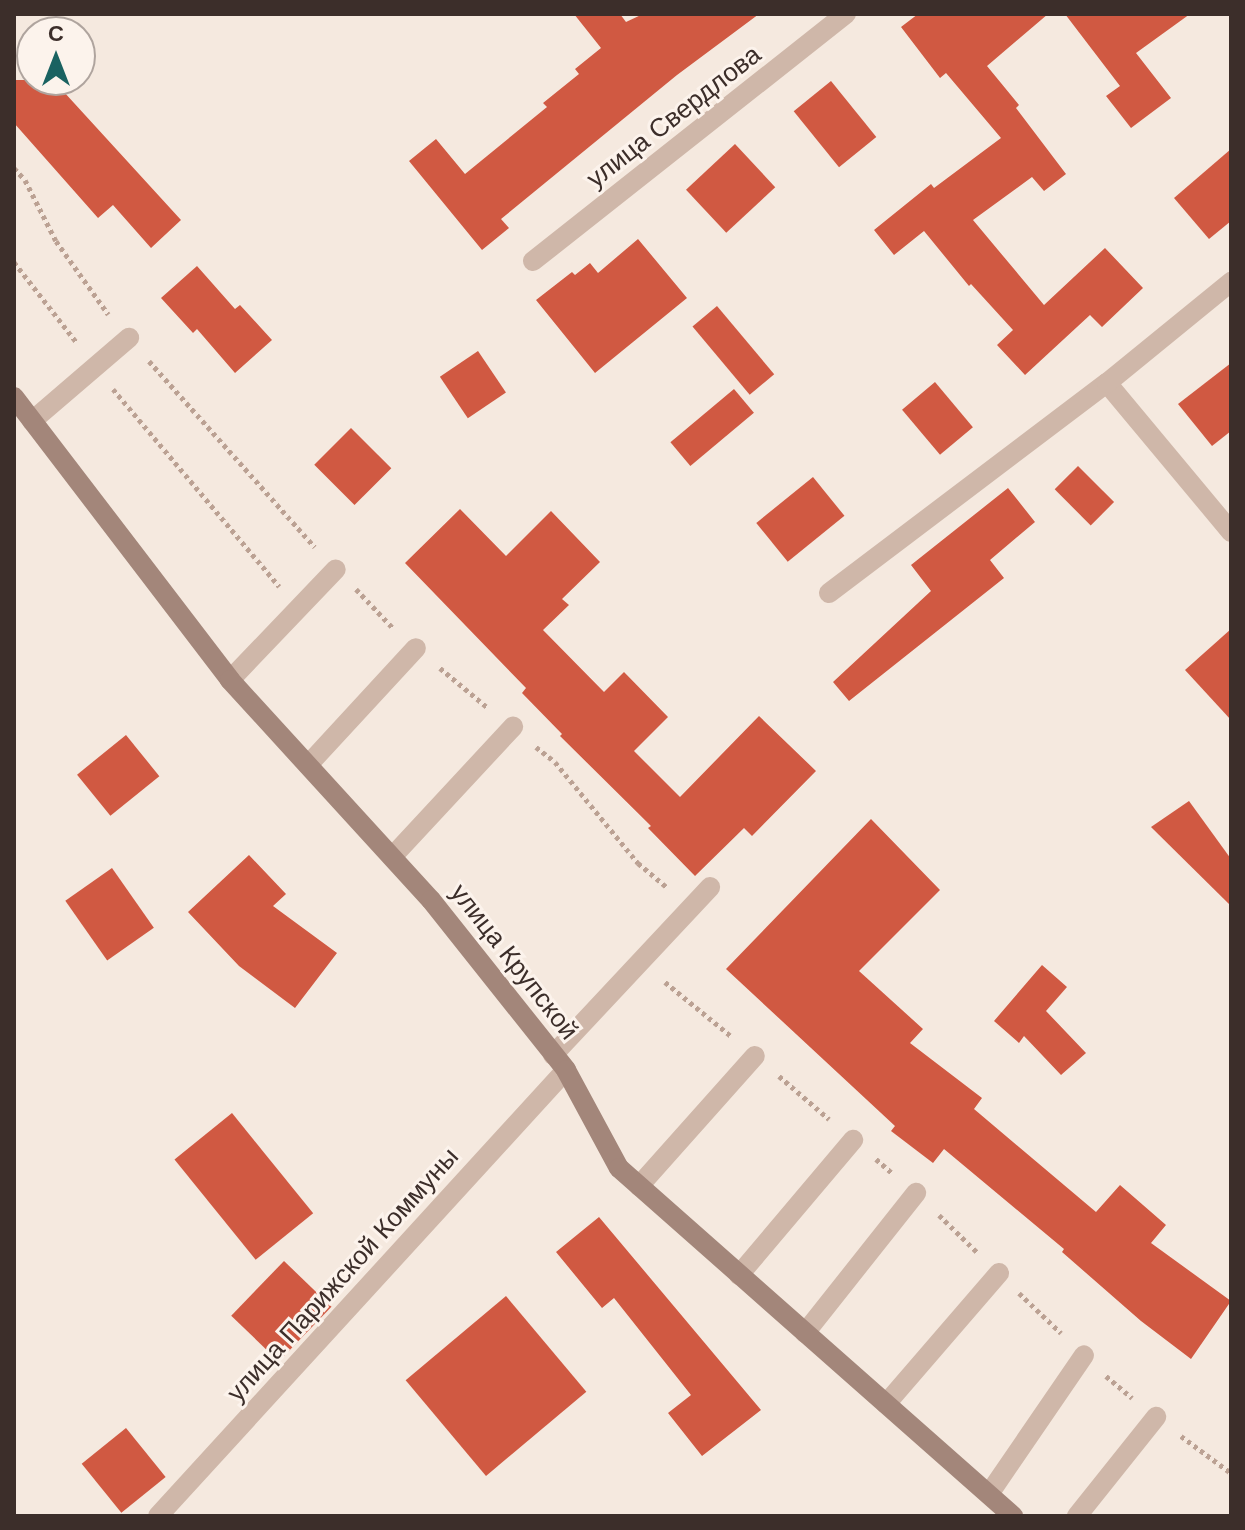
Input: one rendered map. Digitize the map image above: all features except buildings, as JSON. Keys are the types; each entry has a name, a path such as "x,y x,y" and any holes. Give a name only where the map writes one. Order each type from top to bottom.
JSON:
{"main road":[{"name":"улица Крупской","path":"14,397 230,680 431,900 560,1062 619,1168 1013,1516"}],"street":[{"name":"улица Свердлова","path":"533,261 846,14"},
{"path":"829,593 1107,383 1231,282"},
{"path":"32,421 129,338"},
{"path":"1107,383 1231,532"},
{"path":"230,680 336,569"},
{"path":"308,765 416,648"},
{"path":"392,857 513,727"},
{"name":"улица Парижской Коммуны","path":"158,1516 560,1062 710,887"},
{"path":"639,1186 755,1056"},
{"path":"739,1275 853,1140"},
{"path":"805,1333 916,1193"},
{"path":"886,1404 999,1273"},
{"path":"989,1494 1084,1355"},
{"path":"1077,1516 1156,1417"}],"path":[{"path":"14,262 95,367 298,608"}]}
